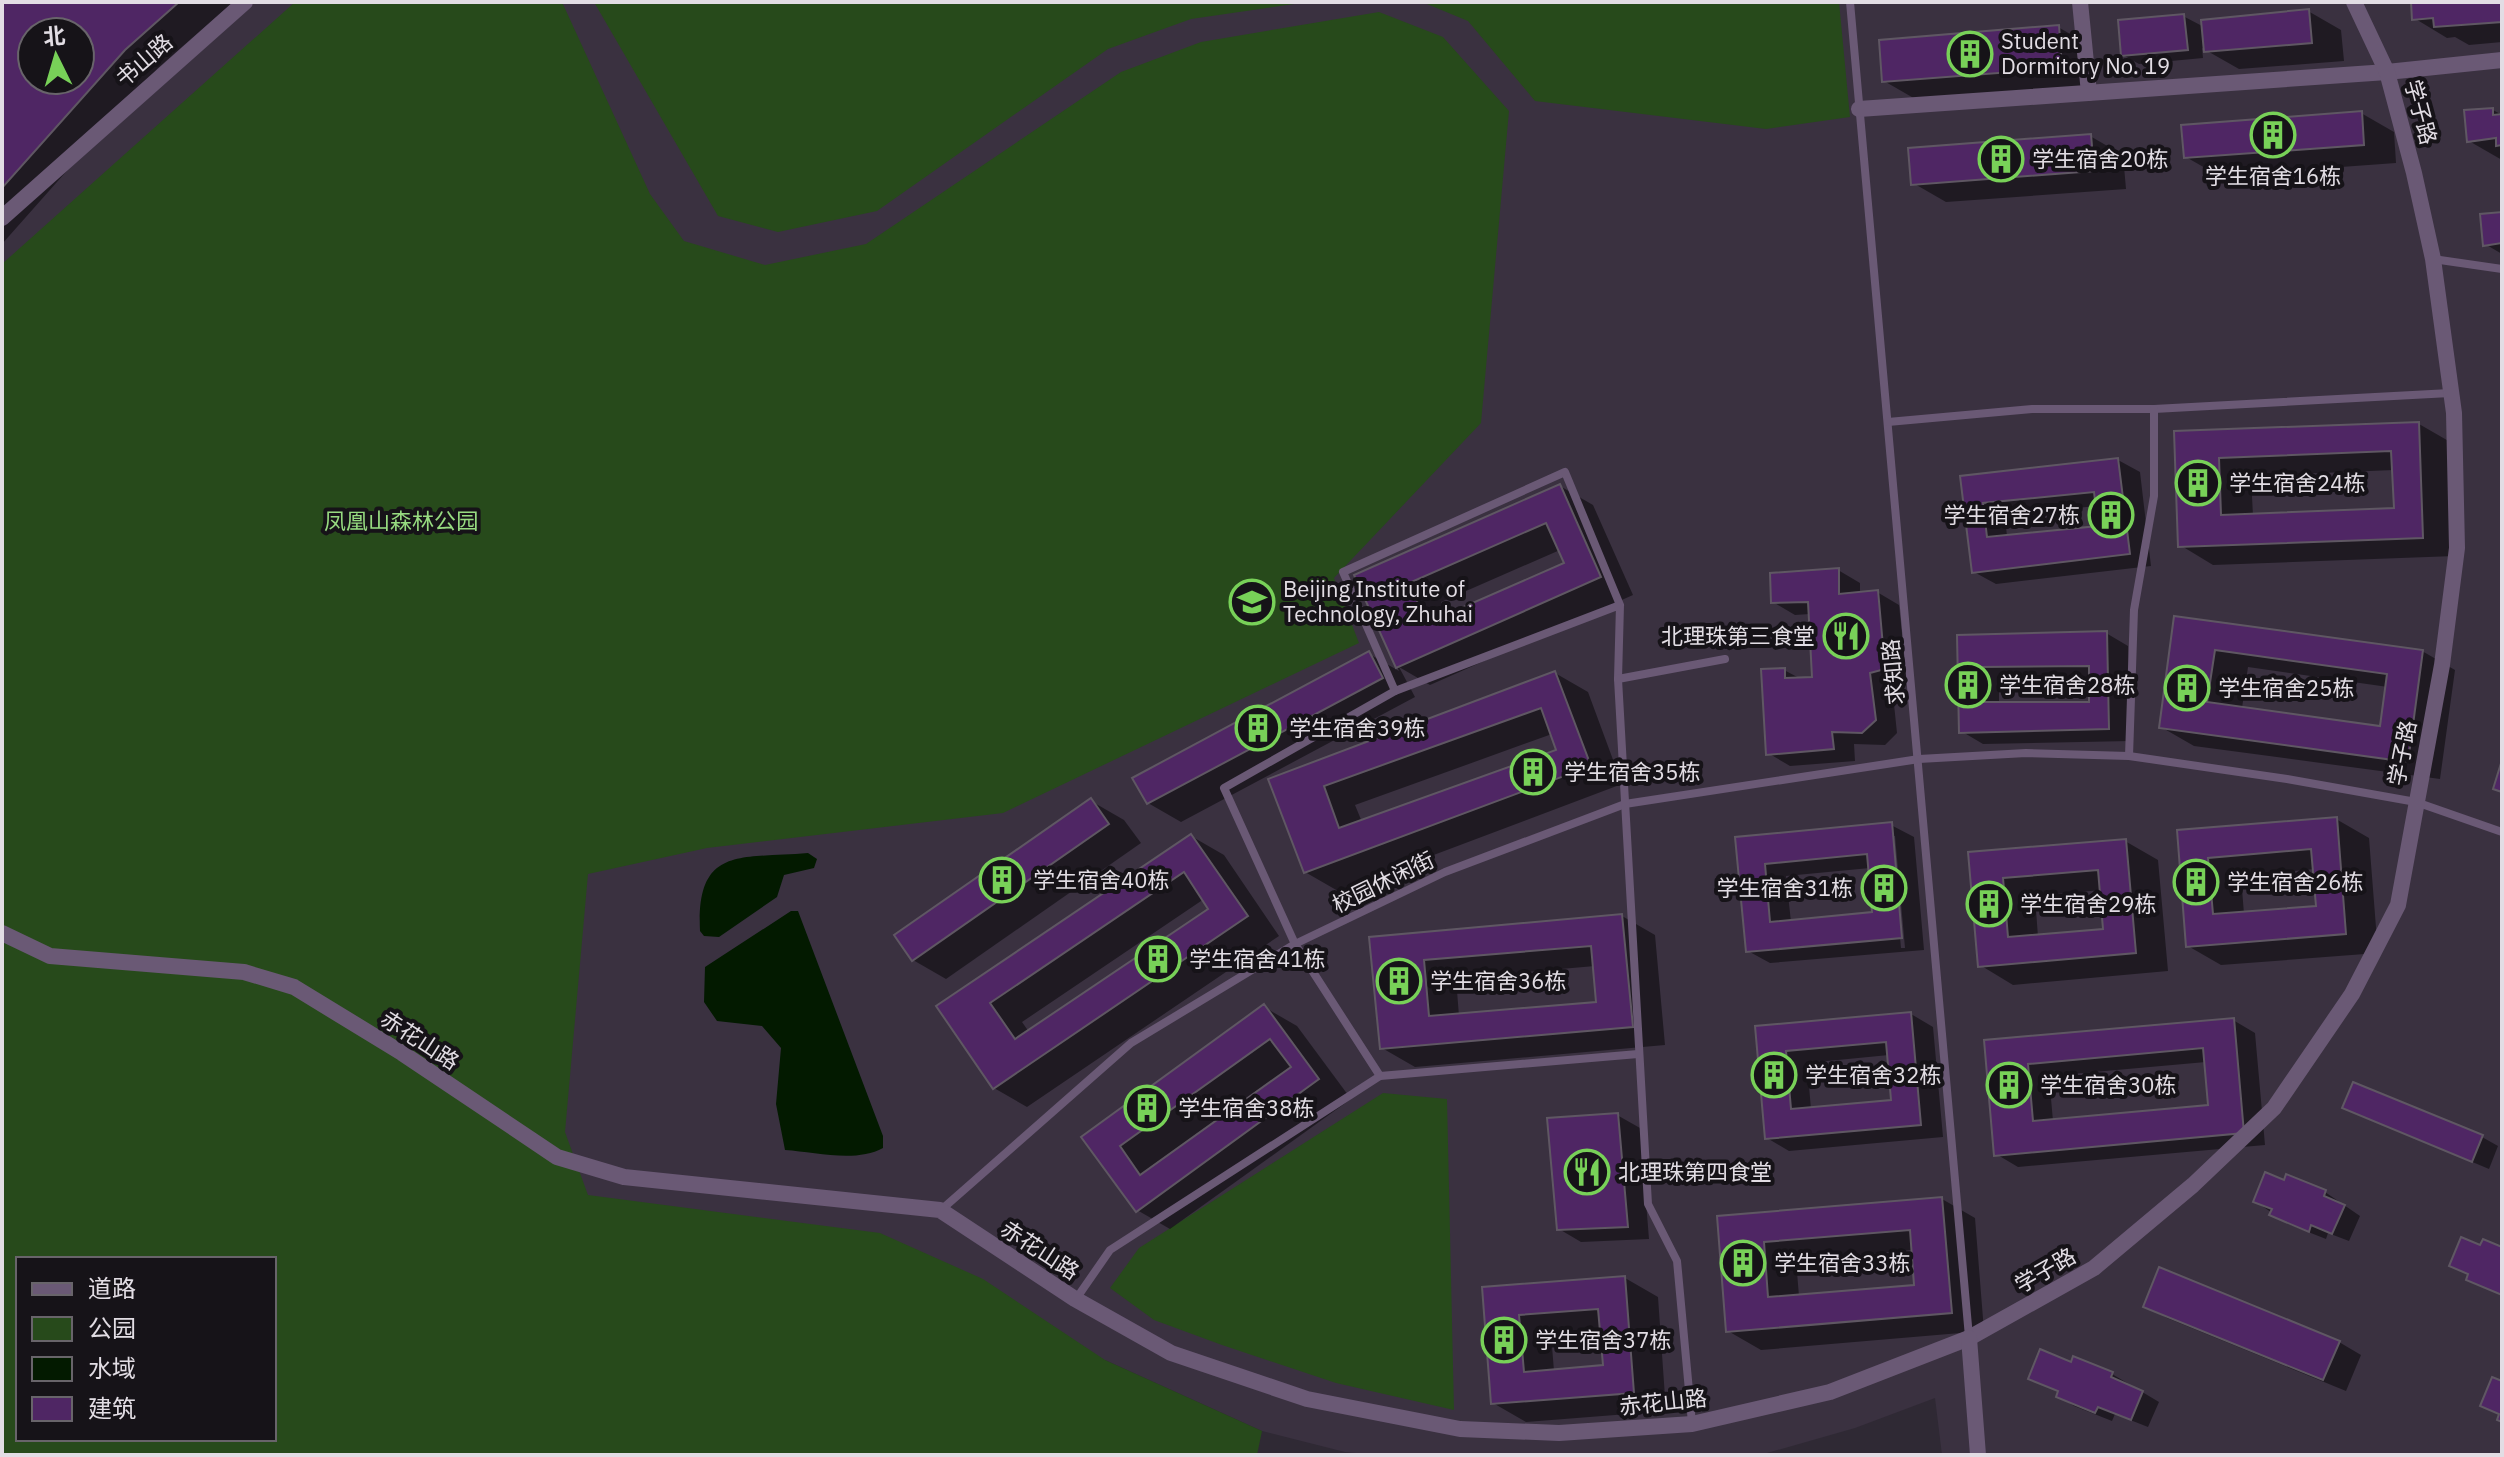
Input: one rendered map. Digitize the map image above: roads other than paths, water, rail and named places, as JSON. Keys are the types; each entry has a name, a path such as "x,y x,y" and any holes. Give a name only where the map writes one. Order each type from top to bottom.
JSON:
{"street":[{"name":"书山路","path":"2,218 245,2"},
{"path":"2080,2 2089,93"},
{"name":"学子路","path":"1969,1338 2094,1268 2193,1185 2274,1108 2352,994 2398,905 2442,665 2457,548 2452,392 2433,259 2387,72 2354,2"},
{"path":"1859,109 2387,72 2502,60"},
{"name":"赤花山路","path":"2,933 50,956 244,972 294,987 402,1053 557,1157 624,1177 940,1210 1075,1299 1171,1353 1307,1399 1460,1429 1559,1433 1692,1424 1830,1392 1969,1338"},
{"path":"1969,1338 1978,1455"}],"lane":[{"name":"求知路","path":"1850,2 1969,1338"},
{"path":"2433,259 2502,269"},
{"path":"1888,422 2032,409 2154,409 2452,392"},
{"path":"2129,756 2134,610 2154,496 2154,409"},
{"path":"1395,691 1343,572 1565,472 1620,605 1618,679 1648,1204 1677,1261 1692,1424"},
{"path":"1380,1076 1295,944 1224,788 1395,691 1620,605"},
{"path":"1618,679 1725,659"},
{"name":"校园休闲街","path":"940,1210 1131,1043 1295,944 1445,872 1625,804 1919,759 2026,753 2129,756 2416,802 2502,832"},
{"path":"1075,1299 1110,1250 1380,1076 1638,1054"}],"water":[{"path":"808,853 817,859 814,868 784,875 777,897 719,937 704,936 700,931 701,903 706,883 715,870 727,862 743,858"},
{"path":"791,911 798,911 883,1136 883,1148 872,1152 848,1156 785,1150 776,1104 781,1048 762,1026 717,1021 704,1002 705,967"}],"place":[{"name":"Student Dormitory No. 19","path":"1970,54"},
{"name":"学生宿舍16栋","path":"2273,135"},
{"name":"学生宿舍20栋","path":"2001,159"},
{"name":"学生宿舍24栋","path":"2198,483"},
{"name":"学生宿舍27栋","path":"2111,515"},
{"name":"Beijing Institute of Technology, Zhuhai","path":"1252,602"},
{"name":"北理珠第三食堂","path":"1846,636"},
{"name":"学生宿舍28栋","path":"1968,685"},
{"name":"学生宿舍25栋","path":"2187,688"},
{"name":"学生宿舍39栋","path":"1258,728"},
{"name":"学生宿舍35栋","path":"1533,772"},
{"name":"学生宿舍40栋","path":"1002,880"},
{"name":"学生宿舍26栋","path":"2196,882"},
{"name":"学生宿舍31栋","path":"1884,888"},
{"name":"学生宿舍29栋","path":"1989,904"},
{"name":"学生宿舍41栋","path":"1158,959"},
{"name":"学生宿舍36栋","path":"1399,981"},
{"name":"学生宿舍32栋","path":"1774,1075"},
{"name":"学生宿舍30栋","path":"2009,1085"},
{"name":"学生宿舍38栋","path":"1147,1108"},
{"name":"北理珠第四食堂","path":"1587,1172"},
{"name":"学生宿舍33栋","path":"1743,1263"},
{"name":"学生宿舍37栋","path":"1504,1340"}],"park label":[{"name":"凤凰山森林公园","path":"401,521"}]}
